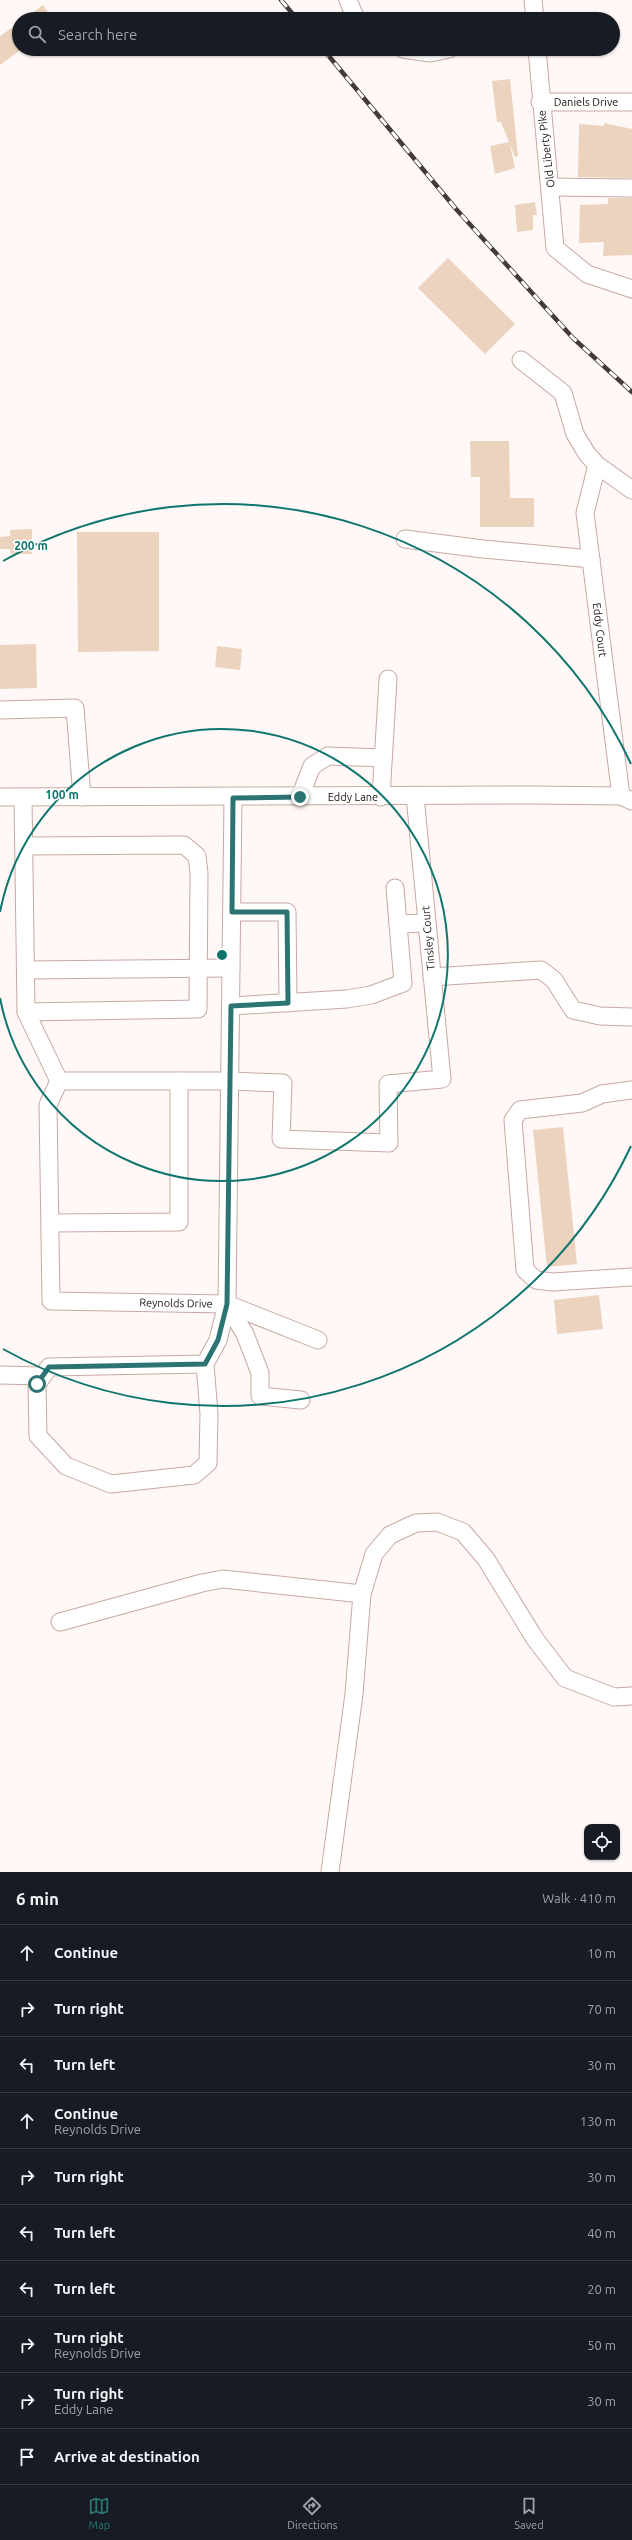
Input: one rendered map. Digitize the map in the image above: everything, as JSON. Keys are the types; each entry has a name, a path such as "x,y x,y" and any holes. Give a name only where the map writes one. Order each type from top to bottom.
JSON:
{"street":[{"path":"348,0 353,12"},
{"path":"533,0 534,12"},
{"name":"Old Liberty Pike","path":"537,56 540,102 551,187 555,248 587,274 632,289"},
{"name":"Daniels Drive","path":"540,102 632,102"},
{"path":"551,187 632,188"},
{"path":"522,360 564,393 575,434 587,454 597,465 632,490"},
{"name":"Eddy Court","path":"597,465 585,513 626,799"},
{"path":"405,539 483,550 591,559"},
{"path":"381,797 388,679"},
{"path":"0,710 76,708 82,797"},
{"path":"300,797 312,766 328,756 383,758"},
{"name":"Eddy Lane","path":"0,797 233,798 415,796 626,799"},
{"name":"Tinsley Court","path":"230,1080 283,1083 281,1139 389,1143 388,1084 442,1079 415,796"},
{"path":"23,797 26,1012 59,1082"},
{"name":"Reynolds Drive","path":"51,1223 51,1301 227,1304 233,798"},
{"path":"24,846 184,845 197,856 200,873 198,1009 26,1012"},
{"path":"231,1006 288,1003 371,995 403,983 395,888"},
{"path":"232,912 287,912 288,1003"},
{"path":"398,924 427,923"},
{"path":"26,970 231,968"},
{"path":"432,977 541,970 554,980 573,1010 600,1016 632,1017"},
{"path":"59,1082 230,1080"},
{"path":"59,1082 48,1105 51,1223 179,1222 179,1081"},
{"path":"632,1090 602,1094 582,1103 520,1110 513,1120 524,1270 536,1280 552,1282 632,1277"},
{"path":"227,1304 318,1340"},
{"path":"205,1364 49,1367 37,1384 38,1436 66,1466 112,1484 194,1474 208,1463 209,1414 205,1364 218,1340 227,1304"},
{"path":"227,1304 245,1334 260,1374 260,1396 301,1400"},
{"path":"0,1375 42,1376"},
{"path":"320,1872 331,1866 354,1694 362,1594 374,1554 390,1535 416,1523 437,1522 463,1532 486,1559 535,1639 565,1678 614,1697 632,1696"},
{"path":"60,1622 202,1583 223,1580 362,1594"}],"building":[{"path":"43,5 48,12 34,12"},
{"path":"12,28 12,56 0,65 0,36"},
{"path":"510,79 518,156 515,157 510,144 515,168 495,174 490,146 509,142 501,122 497,122 492,81"},
{"path":"604,123 632,129 632,178 578,177 579,124 604,126"},
{"path":"608,198 632,198 632,255 603,256 604,242 579,243 580,205 608,204"},
{"path":"535,202 537,215 533,215 533,230 517,232 515,205"},
{"path":"448,258 515,324 485,354 418,288"},
{"path":"470,441 509,441 510,498 534,498 534,527 480,527 480,477 471,477"},
{"path":"32,529 32,554 11,554 10,549 0,549 0,537 10,536 10,530"},
{"path":"77,532 159,532 159,651 78,652"},
{"path":"36,644 37,688 0,689 0,645"},
{"path":"217,646 242,649 240,670 215,667"},
{"path":"563,1127 577,1264 547,1267 533,1130"},
{"path":"599,1295 603,1329 557,1334 554,1300"}],"railway":[{"path":"281,0 291,12"},
{"path":"329,56 456,209 573,338 632,392"}],"route":[{"path":"37,1384 49,1367 205,1364 218,1340 227,1304 231,1006 288,1003 287,912 232,912 233,798 300,797"}]}
